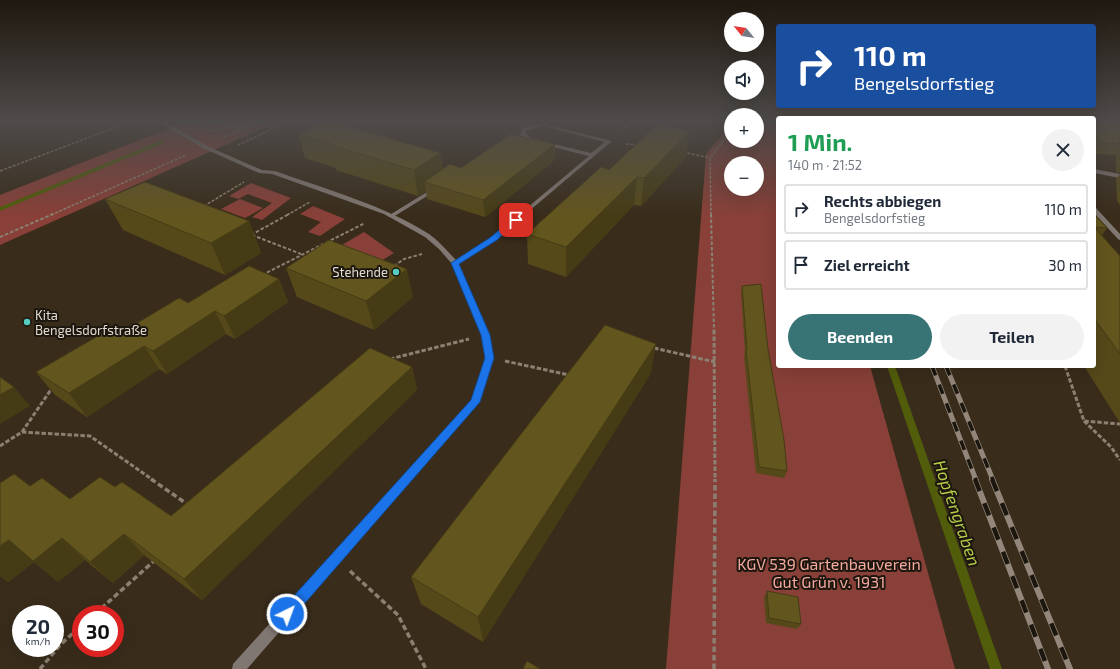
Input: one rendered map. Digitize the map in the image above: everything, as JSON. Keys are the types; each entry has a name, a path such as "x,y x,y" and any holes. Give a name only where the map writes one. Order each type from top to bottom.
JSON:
{"street":[{"path":"219,153 261,172 273,172 389,215 427,236 442,248 455,263 485,335 489,358 475,402 238,669"},
{"path":"585,153 592,155"},
{"path":"455,263 494,238 592,155"},
{"path":"1096,171 1120,176"},
{"path":"389,215 425,196 443,183"},
{"path":"1096,211 1120,238"}],"path":[{"path":"0,171 47,153"},
{"path":"0,238 191,153"},
{"path":"689,153 710,158"},
{"path":"714,153 710,158 715,362 714,669"},
{"path":"200,208 261,172"},
{"path":"247,237 328,192"},
{"path":"260,276 312,249 389,215"},
{"path":"245,232 302,254"},
{"path":"391,267 404,259 442,248"},
{"path":"312,249 318,252"},
{"path":"386,360 485,335"},
{"path":"647,346 715,362"},
{"path":"489,358 570,375"},
{"path":"1066,368 1084,421 1111,447 1120,460"},
{"path":"0,446 22,432 50,391 56,387"},
{"path":"1084,421 1120,424"},
{"path":"22,432 90,436 191,507"},
{"path":"336,558 398,615 426,669"},
{"path":"105,605 156,559"},
{"path":"40,669 72,635"}],"green space":[{"path":"106,153 207,153 0,245 0,195"},
{"name":"KGV 539 Gartenbauverein Gut Grün v. 1931","path":"776,153 776,368 871,368 955,669 666,669 706,154"},
{"path":"251,183 291,198 262,220 252,217 272,203 248,194 238,199 229,196"},
{"path":"240,199 263,208 245,218 221,209"},
{"path":"313,206 345,219 320,236 308,232 321,222 300,214"},
{"path":"364,232 394,253 376,264 335,249"}],"building":[{"path":"358,153 440,153 414,170"},
{"path":"483,153 543,153 483,200 424,182 450,164 461,168"},
{"path":"627,153 668,153 644,178 637,177 566,247 527,234 601,167 609,170"},
{"path":"145,182 249,221 211,243 105,199"},
{"path":"1096,216 1107,228 1096,227"},
{"path":"1096,229 1120,256 1120,354 1096,321"},
{"path":"329,240 407,269 366,301 286,268"},
{"path":"249,266 279,279 224,316 215,311 153,351 144,346 69,393 36,372 110,329 119,334 179,298 188,303"},
{"path":"761,284 768,349 784,440 787,471 759,467 746,350 742,286"},
{"path":"605,325 656,344 478,617 411,577"},
{"path":"370,348 412,367 184,579 124,534 90,562 62,538 33,561 9,540 0,546 0,483 14,474 30,486 42,478 70,499 100,477 115,487 122,482 171,516"},
{"path":"0,377 14,387 0,395"},
{"path":"767,591 798,597 801,624 769,618"},
{"path":"527,661 540,669 523,669"}],"waterway":[{"path":"0,209 135,153"},
{"name":"Hopfengraben","path":"892,368 996,669"}],"railway":[{"path":"933,368 976,480"},
{"path":"947,368 993,480"},
{"path":"975,479 1048,669"},
{"path":"992,479 1070,669"}],"place":[{"name":"Stehende","path":"396,272"},
{"name":"Kita Bengelsdorfstraße","path":"27,322"}],"route":[{"path":"287,614 475,402 489,358 485,335 455,263 494,238 516,220"}]}
